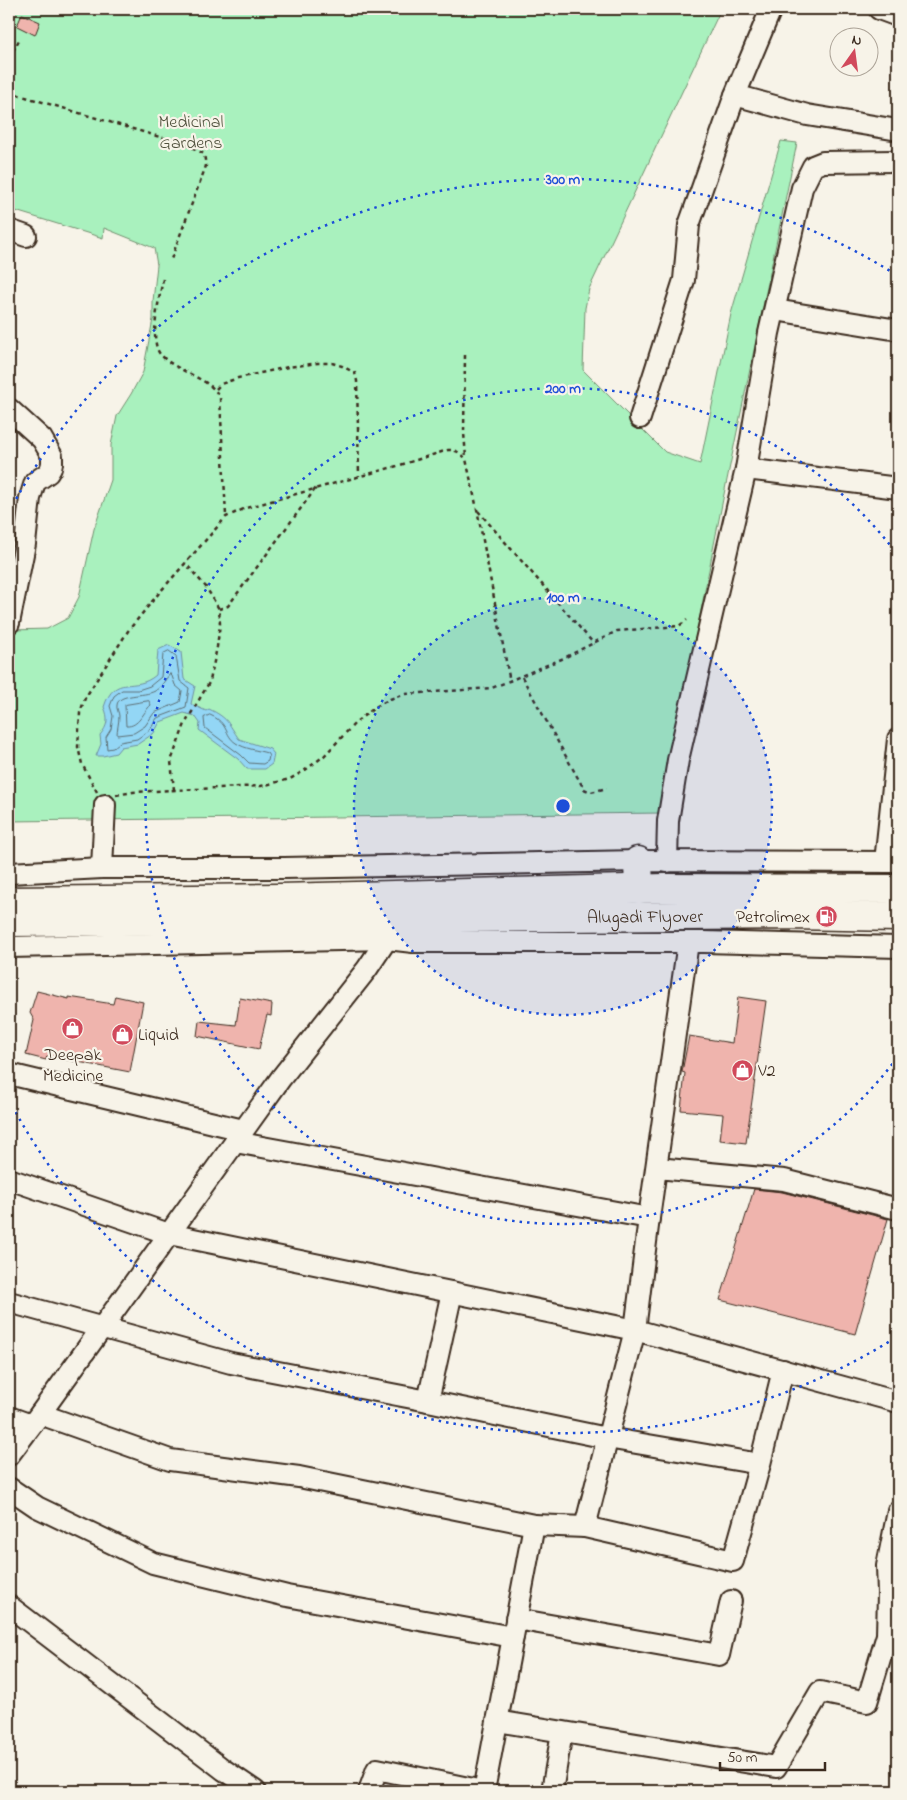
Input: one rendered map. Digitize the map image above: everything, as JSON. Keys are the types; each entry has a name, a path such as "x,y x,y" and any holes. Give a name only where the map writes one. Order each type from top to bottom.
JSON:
{"highway":[{"path":"638,861 639,890"},
{"name":"Alugadi Flyover","path":"9,901 290,898 639,890 898,889"},
{"name":"Alugadi Flyover","path":"9,922 390,929 424,919 789,915 898,917"}],"street":[{"path":"640,418 684,280 689,224 735,95 771,9"},
{"path":"879,9 898,16"},
{"path":"735,95 807,115 898,130"},
{"path":"667,862 668,821 678,760 746,469 768,342 802,188 813,166 823,162 896,162 898,135"},
{"path":"775,310 898,330"},
{"path":"9,409 42,439 52,456 52,463 48,473 35,482 30,498 25,544 9,623"},
{"path":"746,469 898,488"},
{"path":"9,873 102,868 284,868 638,861 892,862 898,739"},
{"path":"102,868 105,805"},
{"path":"9,1455 281,1078 367,969 390,929"},
{"path":"9,947 390,929 413,942 688,942 898,947"},
{"path":"586,1527 635,1330 688,942"},
{"path":"9,1074 239,1136 649,1218"},
{"path":"657,1168 784,1180 898,1209"},
{"path":"9,1179 169,1234 635,1330 898,1402"},
{"path":"428,1401 452,1292"},
{"path":"9,1302 231,1363 607,1438 760,1464"},
{"path":"9,1417 36,1419 170,1460 299,1477 534,1525 586,1527 733,1561 760,1464 783,1370"},
{"path":"9,1488 37,1506 153,1563 287,1596 719,1655 731,1601"},
{"path":"497,1720 776,1767 820,1692 867,1702 892,1637 887,1566 898,1511"},
{"path":"369,1791 376,1769 483,1791 534,1525"},
{"path":"9,1606 224,1770 255,1791"},
{"path":"552,1791 562,1732"}],"path":[{"path":"9,58 19,40"},
{"path":"9,92 190,146 204,154 206,166 170,262"},
{"path":"163,279 155,328 157,351 178,368 216,389 220,398 226,517"},
{"path":"464,354 464,433 466,459 510,682"},
{"path":"216,389 221,384 238,378 288,366 332,363 355,373 357,381 359,476"},
{"path":"466,459 461,453 455,450 448,450 246,508 226,517 185,562 128,631 85,698 80,713 78,746 82,764 105,805 110,798 119,793 261,786 290,779 324,756 357,721 390,700 405,694 492,688 522,677 618,631 679,626 687,620"},
{"path":"220,609 228,606 316,488"},
{"path":"477,509 594,644"},
{"path":"174,790 171,761 185,724 210,681 217,647 220,609 206,587 185,562"},
{"path":"522,677 584,789 591,792 607,788"}],"green space":[{"name":"Medicinal Gardens","path":"9,9 721,9 589,289 585,308 583,370 665,452 700,464 731,314 781,141 797,143 723,499 661,813 9,821 9,653 13,630 47,629 68,618 79,597 94,529 111,480 111,445 117,416 143,372 153,319 157,265 154,248 104,228 103,238 9,209"}],"water":[{"path":"169,645 181,652 184,679 195,686 191,704 206,711 209,709 220,715 227,721 239,739 270,749 274,754 272,764 265,769 247,769 238,759 199,730 200,723 195,716 184,713 160,722 154,733 138,744 121,747 116,753 96,756 101,744 100,735 107,722 104,707 108,696 119,687 140,683 156,675 158,650"}],"building":[{"path":"22,14 40,22 35,35 17,26"},
{"path":"37,991 69,999 69,997 113,1004 115,996 143,1002 130,1072 47,1056 46,1060 26,1055 34,1020 30,1013"},
{"path":"738,997 766,1001 746,1143 720,1140 723,1114 681,1110 685,1073 682,1072 689,1036 732,1043"},
{"path":"240,998 272,1004 271,1016 267,1015 259,1049 197,1036 199,1021 236,1025"},
{"path":"754,1189 782,1192 888,1219 855,1334 720,1300"}],"place":[{"name":"Petrolimex","path":"826,916"},
{"name":"Deepak Medicine","path":"73,1029"},
{"name":"Liquid","path":"122,1034"},
{"name":"V2","path":"742,1070"}]}
